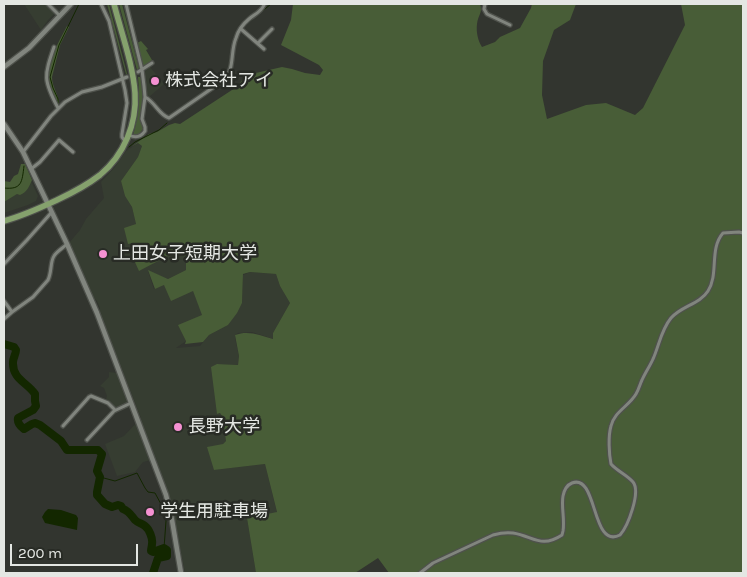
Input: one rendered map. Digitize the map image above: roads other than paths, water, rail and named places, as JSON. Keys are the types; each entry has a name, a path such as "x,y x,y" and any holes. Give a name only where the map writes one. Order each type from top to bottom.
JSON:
{"main road":[{"path":"4,221 47,204 80,188 99,176 112,163 125,142 134,111 134,85 114,4"}],"street":[{"path":"48,4 60,16"},
{"path":"4,67 26,52 71,4"},
{"path":"101,4 109,21 125,77 126,103 122,134 125,142"},
{"path":"126,4 145,97 142,118 145,127 144,132 136,137 128,135"},
{"path":"145,97 150,99 166,117 171,118 228,76 234,44 241,29 246,22 261,11 263,4"},
{"path":"485,4 484,8 487,14 510,24"},
{"path":"241,29 264,49"},
{"path":"258,43 272,29"},
{"path":"54,47 46,72 46,79 58,108"},
{"path":"140,71 152,63"},
{"path":"22,152 58,108 74,96 125,77"},
{"path":"4,124 31,169 97,313 166,495 181,573"},
{"path":"31,169 40,162 59,140 73,152"},
{"path":"4,264 51,213"},
{"path":"420,573 433,563 493,534 503,532 514,533 534,540 548,542 556,539 562,535 564,524 562,503 566,487 571,484 582,484 586,488 598,522 605,532 613,537 620,535 629,519 636,488 634,482 611,464 609,452 610,426 616,414 632,399 638,390 653,360 664,328 670,319 677,312 707,293 711,286 715,254 720,237 723,233 743,233"},
{"path":"4,319 33,297 42,287 50,276 53,258 67,244"},
{"path":"4,301 12,312"},
{"path":"63,426 91,396 108,403 116,410"},
{"path":"87,440 116,410 132,403"}],"waterway":[{"path":"58,104 50,77 59,45 79,4"},
{"path":"245,25 271,4"},
{"path":"229,66 233,41 238,29"},
{"path":"170,115 225,77"},
{"path":"129,147 159,130 167,123"},
{"path":"4,188 14,188 20,184 24,166"},
{"path":"4,344 14,347 16,350 13,362 15,373 35,394 36,406 33,410 18,418 19,424 24,429 35,423 40,425 61,441 67,450 98,450 102,454 97,471 100,477 97,495 105,504 112,507 121,506 136,521 146,527 152,539 151,551 164,548 167,550 167,556 158,558 153,573"},
{"path":"100,477 115,481 137,473 148,492 155,493 162,506"},
{"path":"164,511 166,521 164,548"}],"place":[{"name":"株式会社アイ","path":"155,81"},
{"name":"上田女子短期大学","path":"103,254"},
{"name":"長野大学","path":"178,427"},
{"name":"学生用駐車場","path":"150,512"}]}
